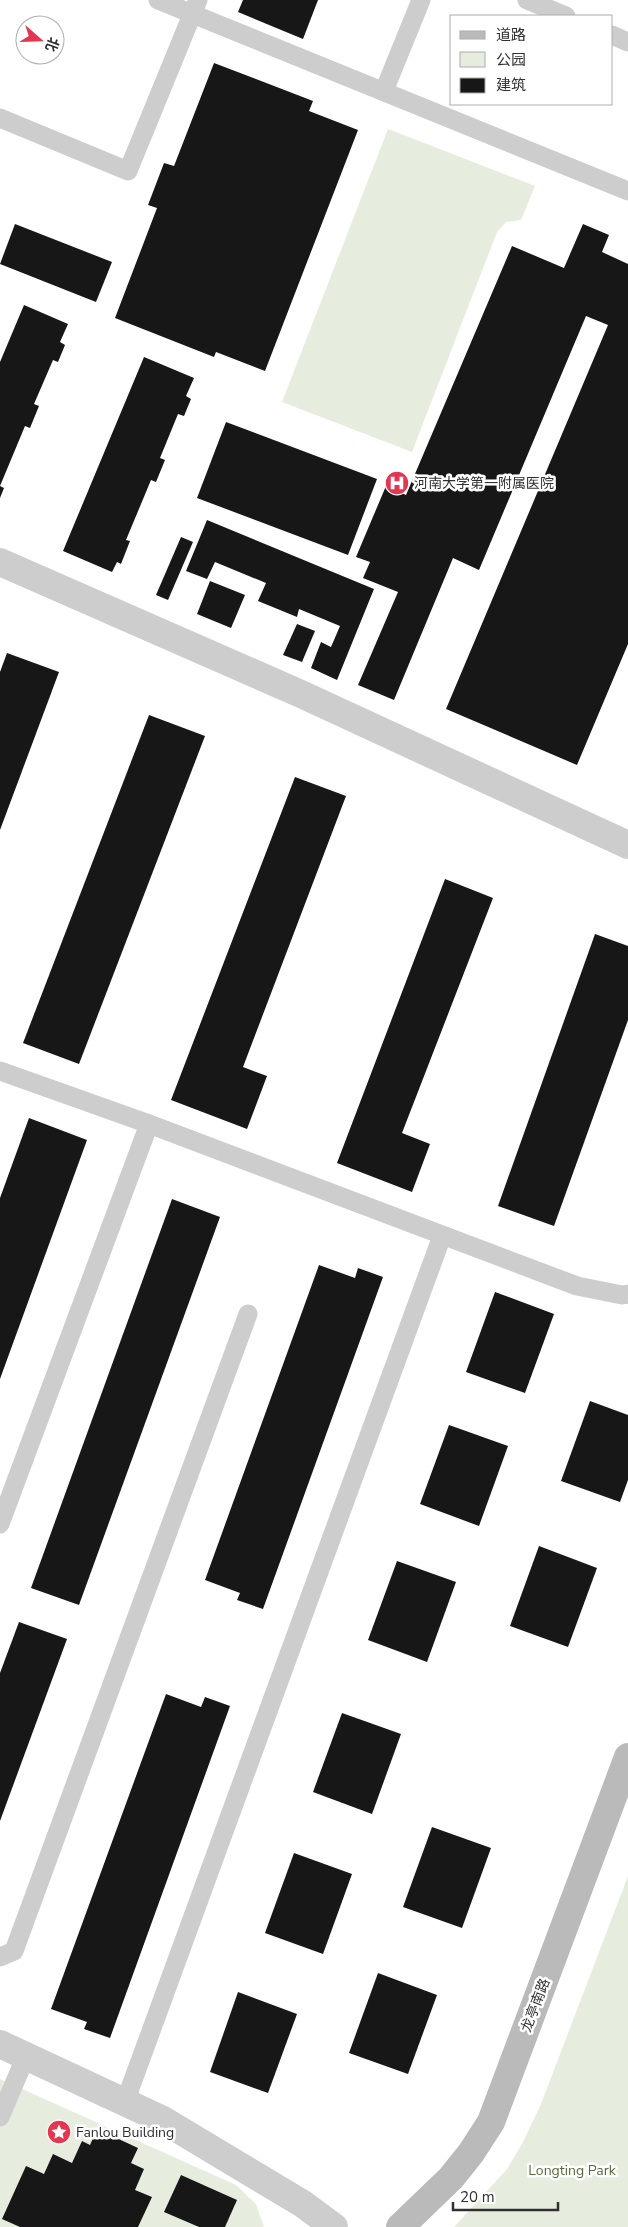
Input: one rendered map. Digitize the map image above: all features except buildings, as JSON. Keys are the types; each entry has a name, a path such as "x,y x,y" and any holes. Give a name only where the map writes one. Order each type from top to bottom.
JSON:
{"street":[{"path":"0,562 301,694 628,845"},
{"name":"龙亭南路","path":"400,2227 451,2178 471,2153 490,2122 628,1757"},
{"path":"0,2044 163,2120 303,2204 334,2227"}],"lane":[{"path":"158,0 195,7 384,91 628,190"},
{"path":"384,91 421,0"},
{"path":"527,0 564,15"},
{"path":"0,118 128,171 195,7"},
{"path":"613,35 628,42"},
{"path":"0,1071 149,1124 578,1286 622,1295 628,1294"},
{"path":"0,1524 149,1124"},
{"path":"124,2102 442,1236"},
{"path":"0,1958 14,1951 248,1314"},
{"path":"0,2117 26,2056"}],"green space":[{"path":"388,129 535,186 521,220 506,222 497,232 412,452 282,402"},
{"name":"Longting Park","path":"628,1876 628,2227 454,2227 507,2169 522,2144 541,2104"},
{"name":"Fanlou Building","path":"0,2079 236,2185 256,2204 264,2227 0,2227"}],"place":[{"name":"河南大学第一附属医院","path":"397,483"},
{"name":"Fanlou Building","path":"59,2132"}]}
